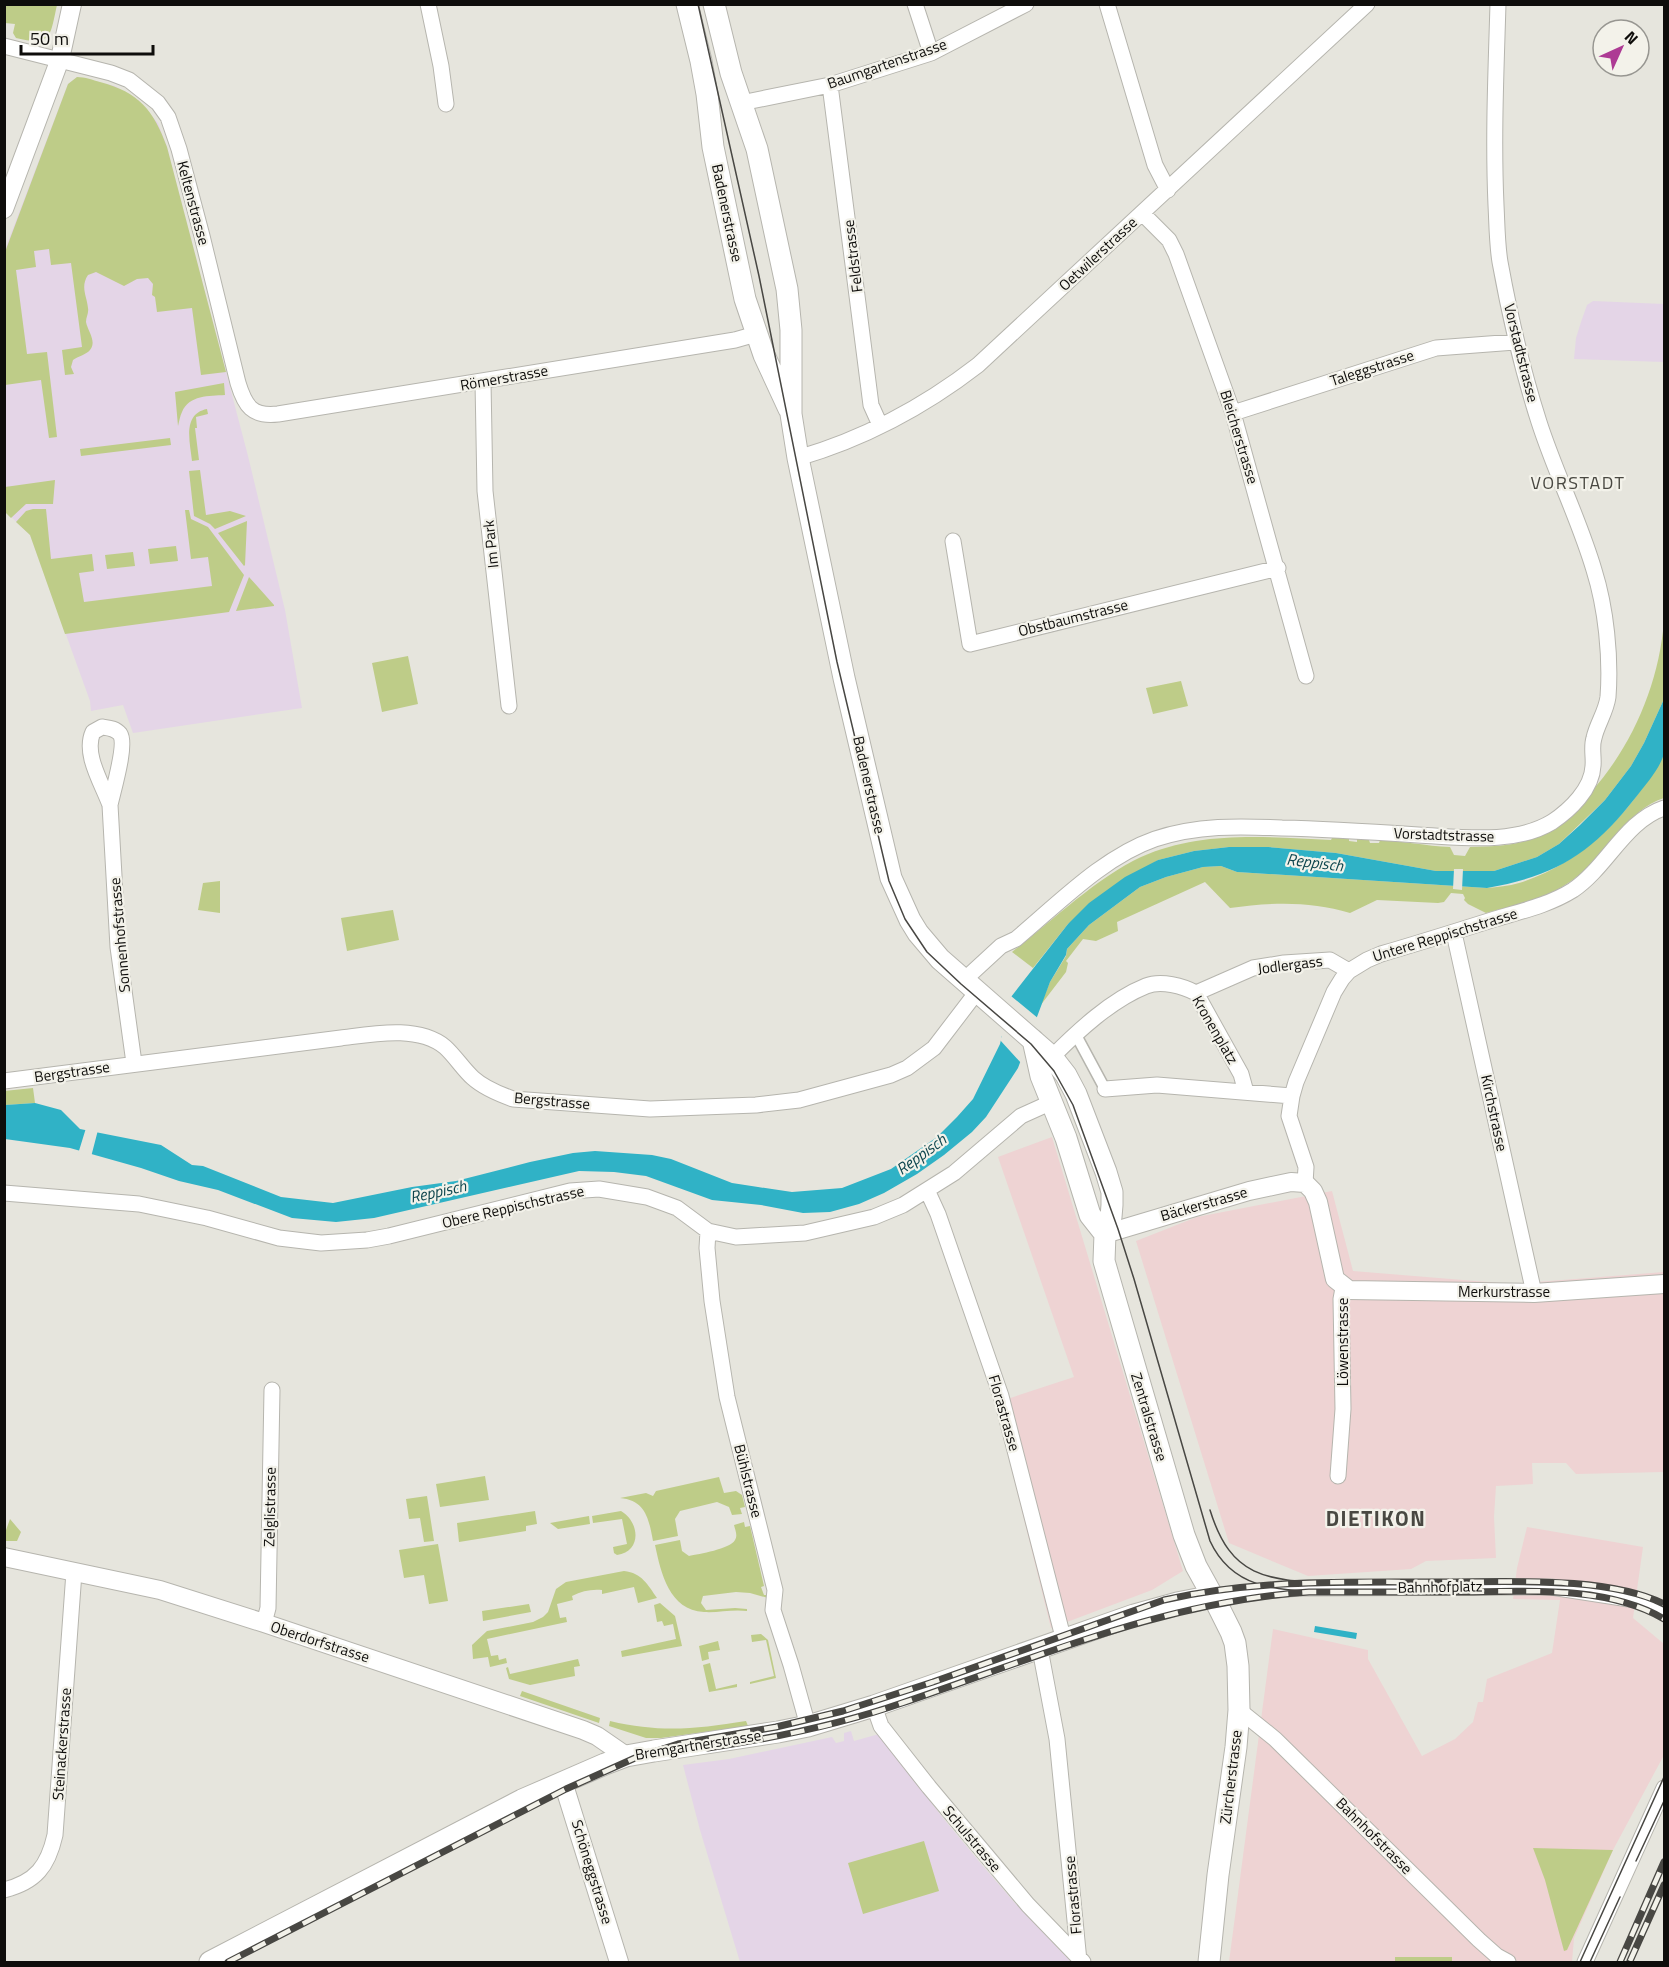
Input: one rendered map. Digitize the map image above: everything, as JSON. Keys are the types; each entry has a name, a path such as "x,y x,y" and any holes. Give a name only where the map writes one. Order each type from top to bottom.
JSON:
{"main road":[{"name":"Badenerstrasse","path":"687,4 703,72 713,147 743,289 756,334 791,414"},
{"name":"Badenerstrasse","path":"714,4 731,73 757,149 789,302 793,373 791,414 798,458 844,678 891,878 904,910 918,933 940,960 1033,1041"},
{"path":"710,123 718,114 741,103"},
{"path":"1033,1041 1037,1063 1066,1138 1090,1215 1105,1233"},
{"name":"Zentralstrasse","path":"1033,1041 1057,1052 1076,1094 1112,1192 1111,1218 1105,1233 1104,1261 1184,1535 1196,1566 1212,1596"},
{"path":"1052,1102 1076,1094"},
{"name":"Bremgartnerstrasse","path":"210,1962 522,1800 626,1756 808,1726 874,1706 1134,1615 1212,1596"},
{"name":"Zürcherstrasse","path":"1209,1962 1239,1710 1235,1643 1232,1632 1212,1596"}],"street":[{"path":"4,209 60,59 72,4"},
{"path":"428,4 441,66 446,104"},
{"path":"915,4 931,52"},
{"name":"Baumgartenstrasse","path":"741,103 830,85 931,52 1009,15 1026,4"},
{"path":"1107,4 1155,165 1168,190"},
{"name":"Oetwilerstrasse","path":"798,458 835,447 932,398 956,382 1017,330 1336,30 1367,4"},
{"name":"Vorstadtstrasse","path":"970,987 1001,946 1016,939 1100,869 1132,849 1153,840 1176,833 1221,826 1506,837 1540,828 1557,818 1578,799 1589,783 1593,770 1593,741 1608,698 1607,638 1594,570 1540,424 1515,342 1499,256 1494,169 1498,4"},
{"name":"Keltenstrasse","path":"4,46 60,59 129,80 158,103 168,117 182,160 238,383 242,396 253,410"},
{"name":"Feldstrasse","path":"830,85 871,405 880,425"},
{"name":"Bleicherstrasse","path":"1142,213 1169,240 1176,254 1233,413 1306,675"},
{"name":"Römerstrasse","path":"253,410 266,416 735,340 756,334"},
{"name":"Taleggstrasse","path":"1233,413 1437,348 1515,342"},
{"name":"Im Park","path":"483,382 485,491 509,706"},
{"name":"Obstbaumstrasse","path":"953,540 970,644 1278,568"},
{"name":"Sonnenhofstrasse","path":"110,805 118,947 134,1064"},
{"name":"Untere Reppischstrasse","path":"1305,1183 1306,1167 1290,1116 1292,1096 1334,992 1349,971 1381,954 1542,905 1572,890 1594,872 1637,824 1649,815 1665,808"},
{"name":"Kirchstrasse","path":"1454,933 1534,1293"},
{"name":"Jodlergass","path":"1196,993 1253,968 1284,963 1330,960 1349,971"},
{"name":"Kronenplatz","path":"1057,1052 1114,1004 1148,985 1186,987 1196,993 1241,1074 1246,1092"},
{"name":"Bergstrasse","path":"4,1081 341,1038 397,1033 426,1037 444,1047 474,1079 495,1093 513,1099 650,1109 756,1105 799,1100 891,1075 907,1068 934,1048 970,987"},
{"path":"1076,1035 1106,1089 1157,1085 1292,1096"},
{"name":"Obere Reppischstrasse","path":"4,1193 140,1204 207,1218 279,1238 321,1244 367,1240 570,1191 599,1189 647,1197 677,1208 708,1231 736,1237 805,1233 874,1217 903,1205 965,1164 1021,1116 1052,1102"},
{"name":"Bäckerstrasse","path":"1105,1233 1248,1191 1291,1182 1305,1183"},
{"name":"Löwenstrasse","path":"1305,1183 1318,1202 1332,1274 1343,1287 1341,1299 1343,1409 1338,1476"},
{"name":"Florastrasse","path":"927,1190 938,1214 1001,1396 1064,1641"},
{"name":"Bühlstrasse","path":"708,1231 707,1248 712,1300 727,1397 775,1590 773,1610 808,1726"},
{"name":"Merkurstrasse","path":"1343,1287 1355,1291 1534,1293 1665,1284"},
{"name":"Zelglistrasse","path":"264,1623 268,1608 272,1390"},
{"name":"Oberdorfstrasse","path":"4,1557 160,1590 264,1623 583,1730 597,1736 626,1756"},
{"name":"Steinackerstrasse","path":"4,1890 29,1880 43,1869 51,1852 55,1835 74,1572"},
{"name":"Bahnhofplatz","path":"1212,1596 1299,1588 1551,1587 1642,1601 1665,1612"},
{"name":"Florastrasse","path":"1040,1649 1057,1739 1080,1962"},
{"name":"Schulstrasse","path":"874,1706 881,1726 986,1856 1080,1962"},
{"name":"Bahnhofstrasse","path":"1239,1710 1275,1739 1479,1940 1497,1956 1508,1962"},
{"name":"Schöneggstrasse","path":"563,1782 620,1962"},
{"path":"1585,1962 1665,1788"}],"shaded area":[{"path":"77,77 115,86 138,100 158,123 167,147 248,456 285,610 302,708 133,733 123,705 91,711 90,701 30,535 5,511 4,252 68,84"},
{"path":"1593,301 1664,304 1664,362 1574,359 1576,338 1581,322 1587,305"},
{"path":"1052,1137 1183,1571 1152,1590 1051,1628 995,1403 1074,1377 998,1157"},
{"path":"1332,1191 1353,1271 1512,1284 1664,1272 1664,1472 1576,1474 1566,1463 1532,1463 1533,1484 1496,1486 1494,1517 1496,1558 1426,1561 1411,1569 1308,1576 1229,1543 1136,1241 1197,1217"},
{"path":"1527,1527 1643,1547 1633,1618 1664,1644 1664,1755 1613,1850 1574,1938 1572,1962 1229,1962 1273,1629 1368,1650 1368,1659 1422,1756 1455,1739 1473,1722 1478,1702 1483,1702 1487,1679 1552,1653 1560,1600 1513,1599 1517,1568"},
{"path":"851,1731 854,1741 879,1734 982,1865 1071,1962 740,1962 683,1765 729,1759 832,1737 836,1743 844,1741 844,1733"}],"green space":[{"path":"4,5 57,5 53,24 47,36 37,41 16,38 13,33 15,24 5,23"},
{"path":"77,77 95,80 125,91 143,105 157,123 167,147 226,372 201,375 192,308 157,312 155,297 152,295 153,284 148,278 137,279 124,286 96,272 88,275 84,288 88,310 86,322 93,343 92,347 73,360 71,367 74,374 65,375 62,350 82,347 71,263 51,265 49,249 34,251 36,267 16,270 27,354 47,352 57,437 49,438 41,380 5,385 5,252 68,84"},
{"path":"224,383 225,395 194,399 189,402 182,412 178,426 175,392"},
{"path":"207,409 208,414 196,417 199,460 192,461 189,438 191,423 199,412"},
{"path":"170,438 171,445 81,456 80,449"},
{"path":"200,470 206,515 230,511 246,516 215,529 194,516 189,471"},
{"path":"55,480 53,504 26,504 11,518 5,512 5,487"},
{"path":"46,509 51,559 92,554 94,571 79,573 84,602 212,586 208,557 191,559 185,510 189,510 191,519 208,527 244,575 229,612 65,634 30,535 16,522 26,511"},
{"path":"247,521 245,565 244,566 218,533"},
{"path":"176,546 178,561 150,564 148,549"},
{"path":"133,552 135,566 107,569 105,555"},
{"path":"249,577 274,605 274,606 236,611"},
{"path":"1664,621 1664,699 1644,743 1631,766 1605,800 1559,844 1537,857 1494,871 1468,872 1436,871 1336,853 1268,847 1229,847 1194,851 1158,860 1068,924 1033,968 1012,952 1107,876 1141,857 1164,848 1234,837 1331,840 1332,838 1349,838 1349,841 1357,842 1357,839 1369,840 1370,843 1379,843 1380,840 1450,847 1454,855 1465,856 1470,847 1516,843 1542,834 1591,792 1606,774 1631,734 1650,690"},
{"path":"408,656 418,704 382,712 372,663"},
{"path":"1181,681 1188,706 1153,714 1146,688"},
{"path":"1664,753 1664,798 1639,812 1579,875 1545,895 1486,913 1468,904 1463,894 1451,893 1444,902 1438,903 1377,900 1350,913 1321,906 1291,904 1230,908 1205,882 1117,922 1118,931 1096,941 1083,939 1066,961 1068,963 1066,972 1040,1006 1050,982 1066,956 1067,949 1089,925 1140,887 1203,867 1221,866 1237,872 1487,888 1515,884 1565,863 1604,833 1637,795"},
{"path":"220,881 220,913 198,910 203,883"},
{"path":"393,910 399,940 347,951 341,918"},
{"path":"33,1088 35,1103 5,1105 4,1091"},
{"path":"485,1476 489,1500 440,1507 436,1484"},
{"path":"719,1477 724,1493 736,1491 742,1495 745,1507 740,1508 742,1514 732,1515 729,1507 717,1502 680,1511 675,1519 678,1536 653,1541 645,1512 636,1503 620,1498 646,1493 653,1496 656,1491"},
{"path":"427,1496 434,1541 424,1542 420,1518 409,1519 406,1499"},
{"path":"535,1511 537,1524 526,1526 526,1531 459,1542 457,1523"},
{"path":"621,1511 632,1522 636,1536 631,1548 617,1555 613,1547 627,1544 622,1519 593,1523 592,1516"},
{"path":"589,1516 590,1524 558,1529 550,1523"},
{"path":"10,1519 21,1532 17,1541 5,1541"},
{"path":"744,1522 745,1527 750,1526 764,1586 761,1587 768,1598 736,1592 703,1596 701,1603 706,1610 735,1608 747,1609 747,1611 704,1612 682,1605 664,1578 655,1545 680,1540 682,1551 689,1556 714,1551 732,1543 736,1536 734,1525"},
{"path":"438,1544 448,1601 429,1604 424,1575 404,1578 399,1550"},
{"path":"624,1571 640,1577 657,1598 638,1603 634,1587 602,1594 602,1590 579,1593 572,1596 573,1600 557,1604 560,1618 566,1617 567,1622 487,1639 491,1656 498,1655 499,1660 506,1658 507,1663 490,1667 488,1657 473,1659 472,1645 487,1631 533,1622 543,1617 548,1612 556,1589 566,1582"},
{"path":"660,1603 675,1616 682,1646 622,1657 621,1651 676,1639 673,1624 664,1626 662,1621 657,1622 654,1605"},
{"path":"529,1604 531,1612 483,1621 482,1611"},
{"path":"761,1634 768,1640 776,1678 750,1684 750,1682 774,1676 766,1640 752,1642 751,1635"},
{"path":"718,1641 720,1650 708,1652 709,1659 702,1661 699,1646"},
{"path":"578,1659 580,1666 574,1667 575,1676 530,1685 509,1679 506,1668 508,1667 510,1674"},
{"path":"710,1663 716,1689 737,1684 737,1687 709,1692 703,1665"},
{"path":"522,1691 600,1718 599,1723 520,1696"},
{"path":"610,1721 662,1728 694,1728 746,1721 748,1726 646,1738 609,1726"},
{"path":"924,1841 939,1891 863,1914 848,1863"},
{"path":"1533,1848 1613,1850 1567,1950 1564,1951 1545,1880"},
{"path":"1395,1957 1452,1957 1452,1962 1395,1962"}],"water":[{"name":"Reppisch","path":"1664,699 1665,749 1662,760 1652,777 1620,816 1588,847 1572,859 1534,876 1487,888 1237,872 1221,866 1203,867 1140,887 1089,925 1067,949 1066,955 1050,982 1018,1068 986,1117 972,1132 917,1174 884,1193 859,1204 830,1212 803,1213 761,1205 712,1200 646,1176 579,1171 374,1218 336,1222 292,1218 218,1190 179,1181 70,1148 5,1139 5,1105 35,1103 61,1110 80,1129 161,1145 192,1165 203,1166 281,1197 333,1203 412,1187 456,1181 530,1162 595,1151 652,1155 671,1159 732,1183 758,1187 792,1192 842,1188 891,1169 937,1137 957,1117 973,1099 1000,1044 1011,997 1068,924 1089,903 1125,877 1158,860 1194,851 1229,847 1268,847 1336,853 1436,871 1494,871 1537,857 1559,844 1605,800 1631,766"},
{"path":"1315,1626 1357,1633 1356,1639 1314,1632"}],"pier":[{"path":"1454,869 1463,869 1462,890 1453,889"},
{"path":"1011,996 1039,1019 1022,1064 1000,1040 1002,1036 999,1033"},
{"path":"86,1128 98,1130 91,1157 78,1154"}],"tram line":[{"path":"698,4 759,276 837,662 889,881 905,919 927,952 1031,1044 1054,1071 1073,1105 1118,1229 1210,1541 1220,1558 1232,1571 1262,1585 1279,1589 1334,1592"},
{"path":"1210,1510 1229,1550 1240,1562 1254,1571 1269,1577 1287,1580 1330,1583"},
{"path":"1580,1962 1664,1777"},
{"path":"1636,1861 1664,1801"},
{"path":"1590,1962 1620,1897"}],"railway":[{"path":"228,1962 566,1789 635,1758 678,1744 776,1727 843,1711 933,1682 1164,1600 1234,1588 1304,1583 1557,1582 1615,1589 1641,1595 1664,1604"},
{"path":"708,1748 782,1735 854,1718 1102,1634 1204,1607 1256,1598 1309,1592 1542,1591 1618,1601 1642,1608 1664,1619"},
{"path":"1620,1962 1664,1862"},
{"path":"1630,1961 1664,1885"}],"district":[{"name":"VORSTADT","path":"1578,483"},
{"name":"DIETIKON","path":"1376,1519"}]}
